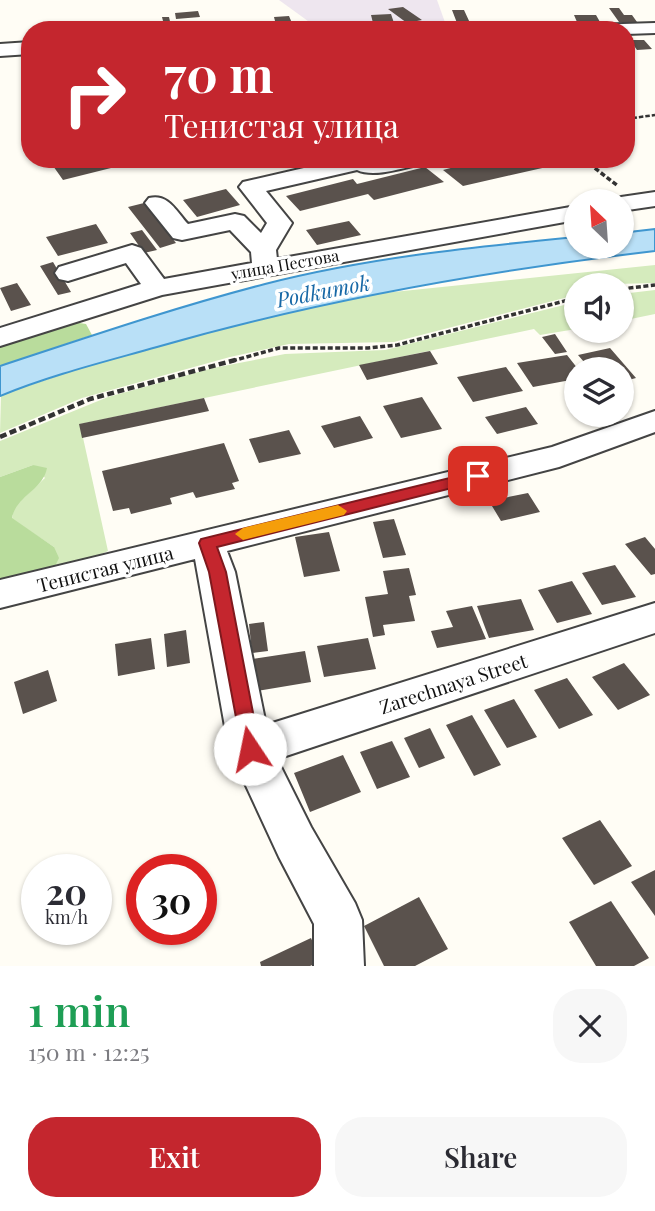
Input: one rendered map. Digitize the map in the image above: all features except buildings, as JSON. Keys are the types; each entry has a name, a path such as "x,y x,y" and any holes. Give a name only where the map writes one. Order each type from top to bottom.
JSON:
{"street":[{"path":"635,29 655,28"},
{"path":"0,50 21,49"},
{"path":"157,203 182,233 235,220 265,258 280,223 251,187 335,168"},
{"name":"улица Пестова","path":"0,337 157,288 265,258 564,215"},
{"path":"68,273 132,253 157,288"},
{"name":"Тенистая улица","path":"0,594 559,456 634,426 655,421"},
{"path":"207,543 217,572 250,749 285,822 338,919 339,966"},
{"name":"Zarechnaya Street","path":"250,749 655,618"}],"path":[{"path":"635,118 655,115"},
{"path":"595,168 638,201"},
{"path":"634,287 655,285"},
{"path":"0,437 90,399 279,348 368,348 397,345 564,301"}],"shaded area":[{"path":"279,0 437,0 444,21 308,21"}],"green space":[{"path":"655,265 655,283 634,284 634,273 577,273"},
{"path":"564,274 564,298 394,342 289,344 230,357 82,398 0,433 1,395 78,369 282,312 374,294"},
{"path":"655,290 655,314 634,318 634,292"},
{"path":"564,305 564,331 540,335 534,329 80,424 108,551 73,567 53,570 54,547 12,519 14,507 45,478 33,465 0,477 0,441 108,397 213,368 285,354 385,350"},
{"path":"73,322 86,324 92,335 0,366 0,344"},
{"path":"33,465 47,468 45,476 14,510 12,518 54,547 59,558 53,570 0,580 0,477"}],"water":[{"path":"655,229 655,251 634,254 634,231"},
{"name":"Podkumok","path":"564,238 564,259 596,259 466,278 280,315 58,375 0,396 0,366 165,312 265,284 342,267 459,249"}],"slow traffic":[{"path":"243,534 338,511"}],"route":[{"path":"250,749 217,572 207,543 478,476"}]}
